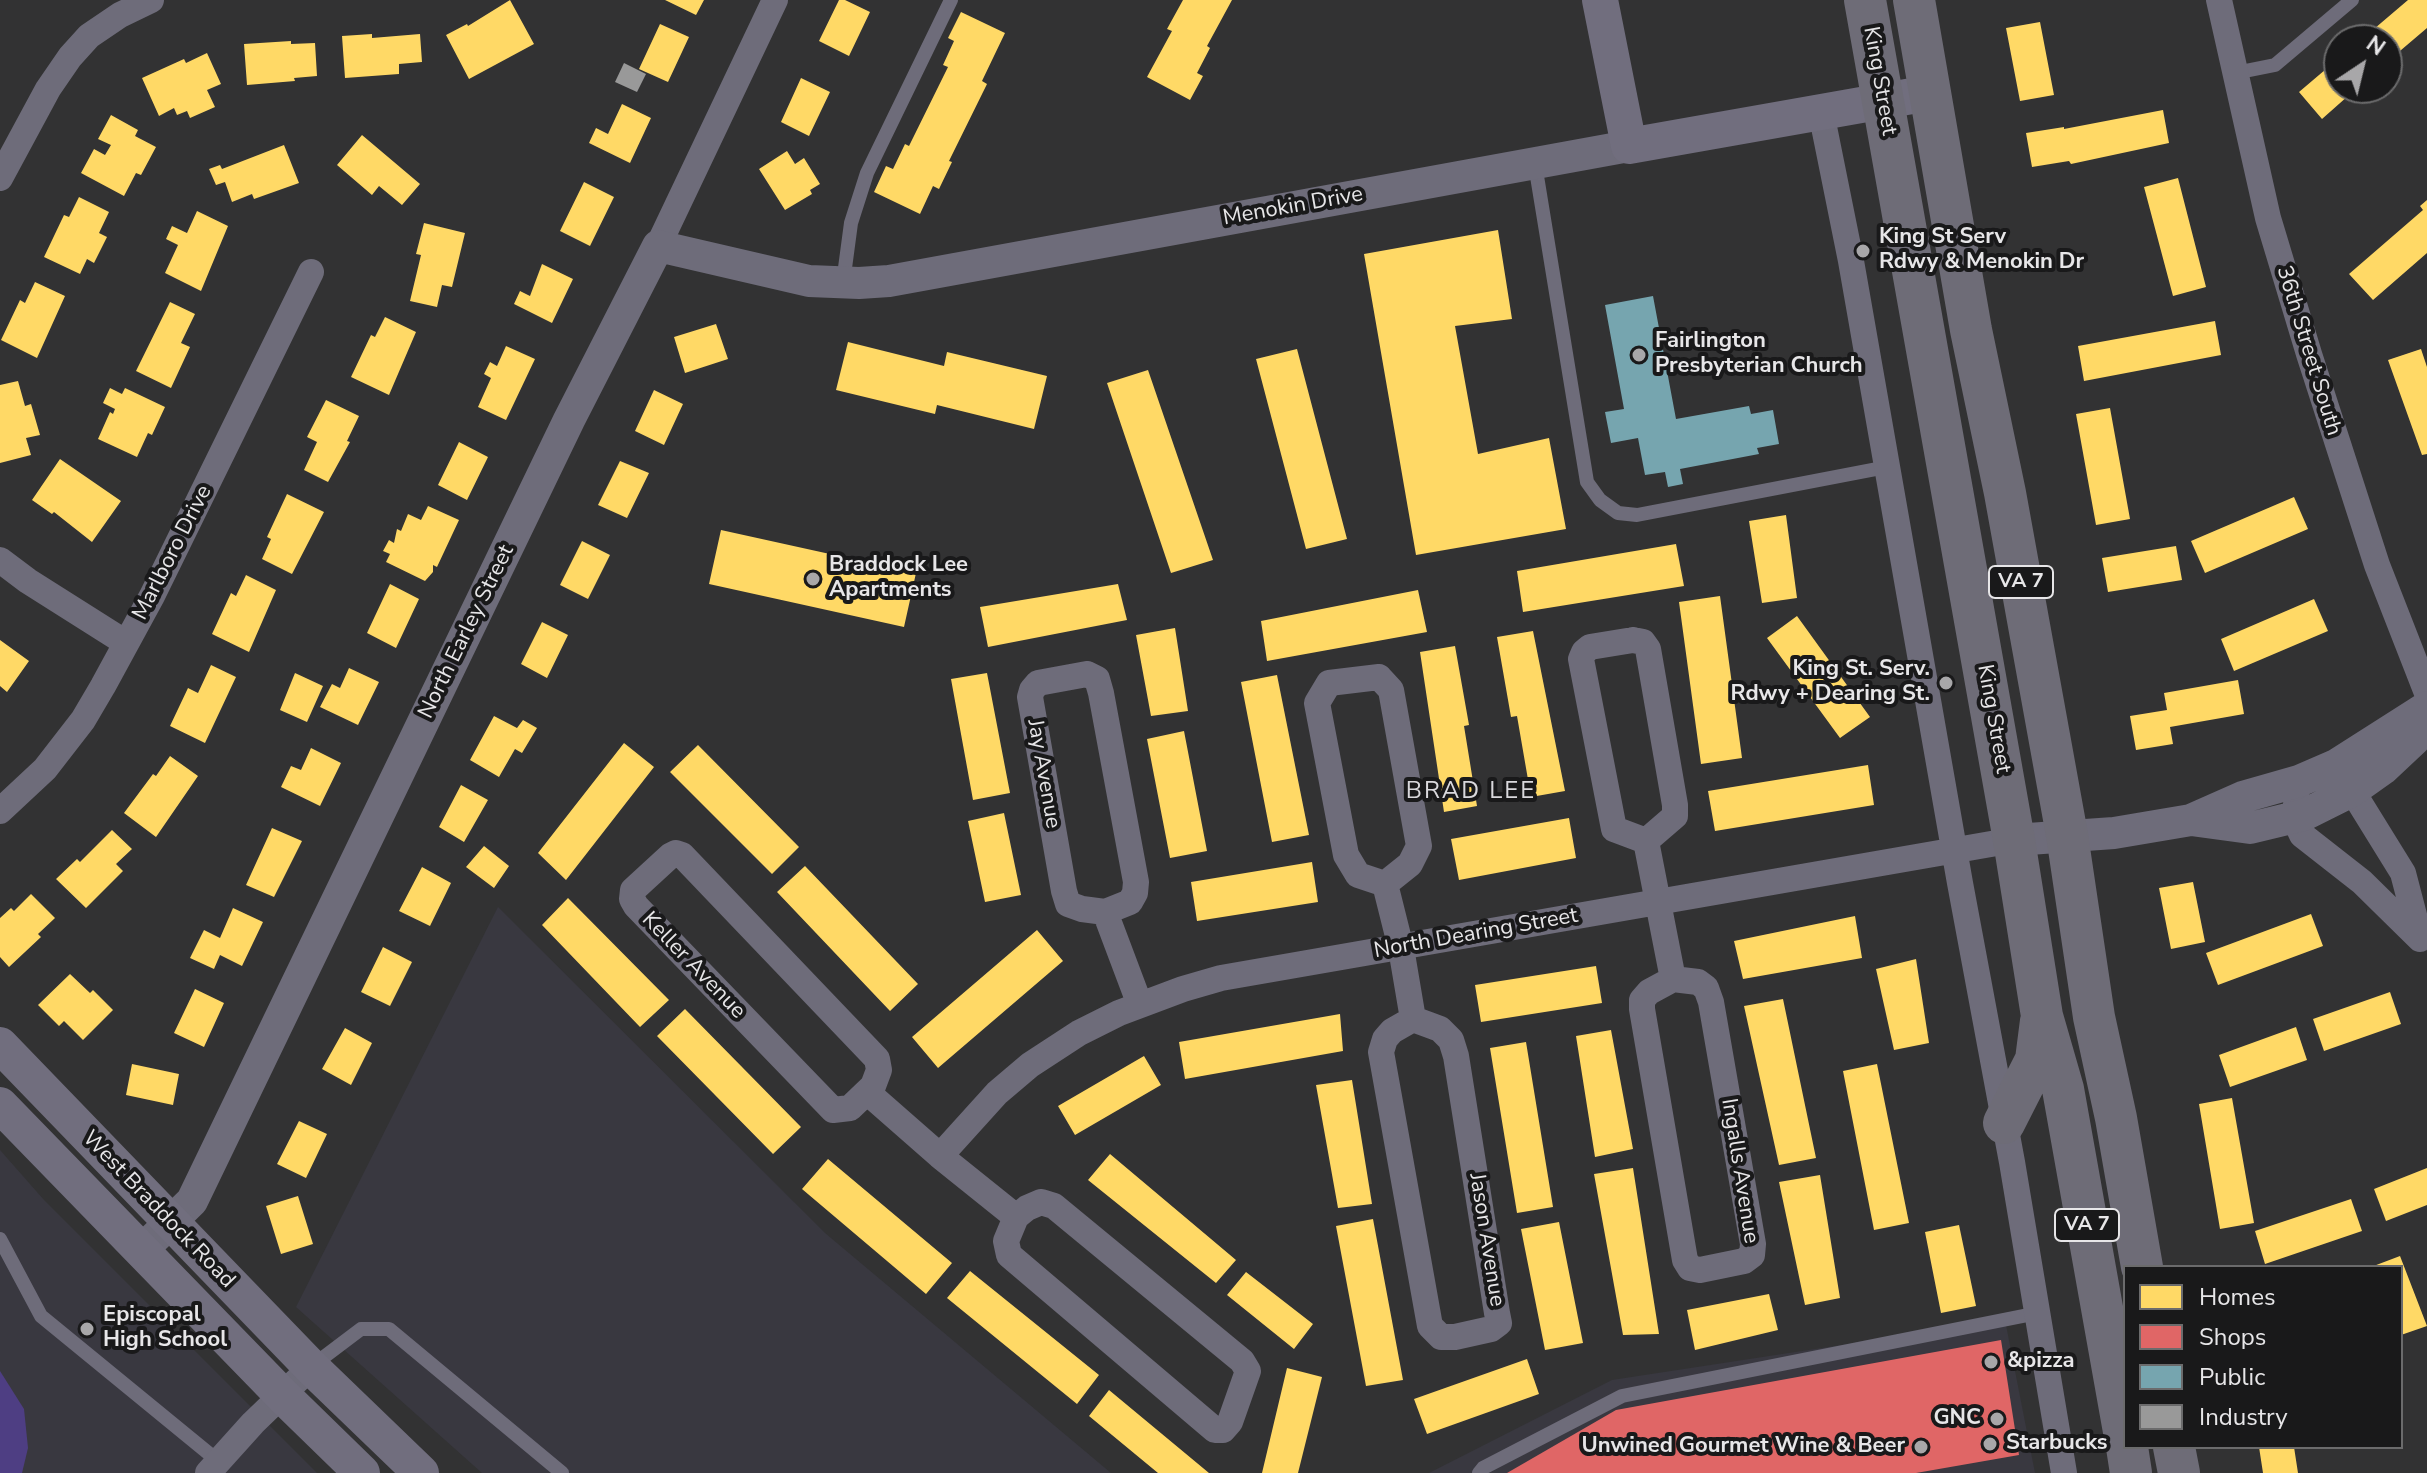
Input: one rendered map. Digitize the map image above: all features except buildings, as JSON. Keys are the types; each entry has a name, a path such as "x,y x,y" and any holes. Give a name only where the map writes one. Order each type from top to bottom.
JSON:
{"main road":[{"path":"1600,0 1629,146"},
{"name":"King Street","path":"1865,0 2014,840 2042,1016 2063,1089 2123,1426"},
{"name":"VA 7","path":"1914,0 2067,835 2094,1017 2116,1118 2142,1265"},
{"name":"Menokin Drive","path":"1629,146 1929,93"},
{"path":"2004,1123 2036,1060 2042,1016"},
{"name":"West Braddock Road","path":"0,1045 311,1367 421,1473"},
{"name":"West Braddock Road","path":"0,1105 362,1473"},
{"path":"2127,1449 2131,1473"},
{"path":"2174,1449 2179,1473"}],"street":[{"path":"0,178 48,89 70,57 89,36 120,15 151,0"},
{"name":"North Earley Street","path":"141,1251 192,1201 775,0"},
{"name":"36th Street South","path":"2219,0 2268,218 2377,565 2427,693"},
{"path":"1821,112 1887,467 2064,1473"},
{"name":"Menokin Drive","path":"658,246 809,281 843,283 915,276 1629,146"},
{"name":"Marlboro Drive","path":"0,811 45,769 83,720 191,517 311,272"},
{"path":"0,560 126,643"},
{"path":"1633,640 1643,642 1648,649 1675,816 1646,841 1614,829 1581,659 1590,647 1633,640"},
{"name":"Jay Avenue","path":"1087,674 1097,679 1101,693 1136,882 1130,902 1105,912 1068,904 1030,697 1038,683 1087,674"},
{"path":"1379,677 1391,690 1419,846 1410,864 1385,884 1358,875 1346,855 1317,703 1329,683 1379,677"},
{"path":"2191,820 2250,828 2294,818 2427,707"},
{"path":"2191,820 2243,797 2299,781 2344,778 2383,769 2421,727"},
{"path":"2344,778 2403,873 2424,945"},
{"path":"2299,781 2294,818 2306,839 2362,882 2424,945"},
{"name":"North Dearing Street","path":"940,1156 997,1093 1030,1065 1079,1033 1140,1005 1221,978 2014,840 2114,833 2191,820"},
{"path":"1646,841 1673,979"},
{"name":"Keller Avenue","path":"676,853 682,855 877,1059 879,1070 867,1092 850,1108 833,1110 636,906 632,899 633,890 670,856 676,853"},
{"path":"1385,884 1401,948 1413,1019"},
{"path":"1105,912 1140,1005"},
{"name":"Ingalls Avenue","path":"1673,979 1698,982 1706,988 1711,1002 1753,1244 1752,1255 1744,1261 1700,1270 1690,1268 1685,1260 1642,1009 1642,1000 1649,992 1673,979"},
{"name":"Jason Avenue","path":"1413,1019 1440,1029 1451,1040 1456,1056 1499,1323 1491,1329 1455,1337 1441,1337 1430,1326 1381,1052 1385,1039 1392,1031 1413,1019"},
{"path":"867,1092 1016,1217"},
{"path":"1041,1202 1054,1206 1242,1361 1248,1371 1230,1422 1223,1430 1215,1430 1009,1255 1006,1241 1016,1217 1041,1202"},
{"path":"213,1467 311,1367"}],"lane":[{"path":"843,283 851,223 867,173 951,0"},
{"path":"2235,73 2275,65 2352,0"},
{"path":"1535,164 1587,482 1600,500 1618,513 1637,515 1887,467"},
{"path":"0,1239 41,1316 213,1467"},
{"path":"1479,1473 1483,1468 1622,1396 2038,1313"},
{"path":"311,1367 361,1329 389,1329 562,1473"}],"shaded area":[{"path":"498,907 825,1233 1111,1473 482,1473 296,1307"},
{"name":"Episcopal High School","path":"0,1150 44,1200 317,1473 0,1473"},
{"path":"2005,1320 2035,1473 1429,1473 1612,1380"},
{"path":"0,1371 24,1409 28,1448 22,1473 0,1473"}],"place":[{"name":"King St Serv Rdwy & Menokin Dr","path":"1863,251"},
{"name":"Fairlington Presbyterian Church","path":"1639,355"},
{"name":"Braddock Lee Apartments","path":"813,579"},
{"name":"King St. Serv. Rdwy + Dearing St.","path":"1946,683"},
{"name":"Episcopal High School","path":"87,1329"},
{"name":"&pizza","path":"1991,1362"},
{"name":"GNC","path":"1997,1419"},
{"name":"Starbucks","path":"1990,1444"},
{"name":"Unwined Gourmet Wine & Beer","path":"1921,1447"}],"district":[{"name":"BRAD LEE","path":"1471,792"}]}
